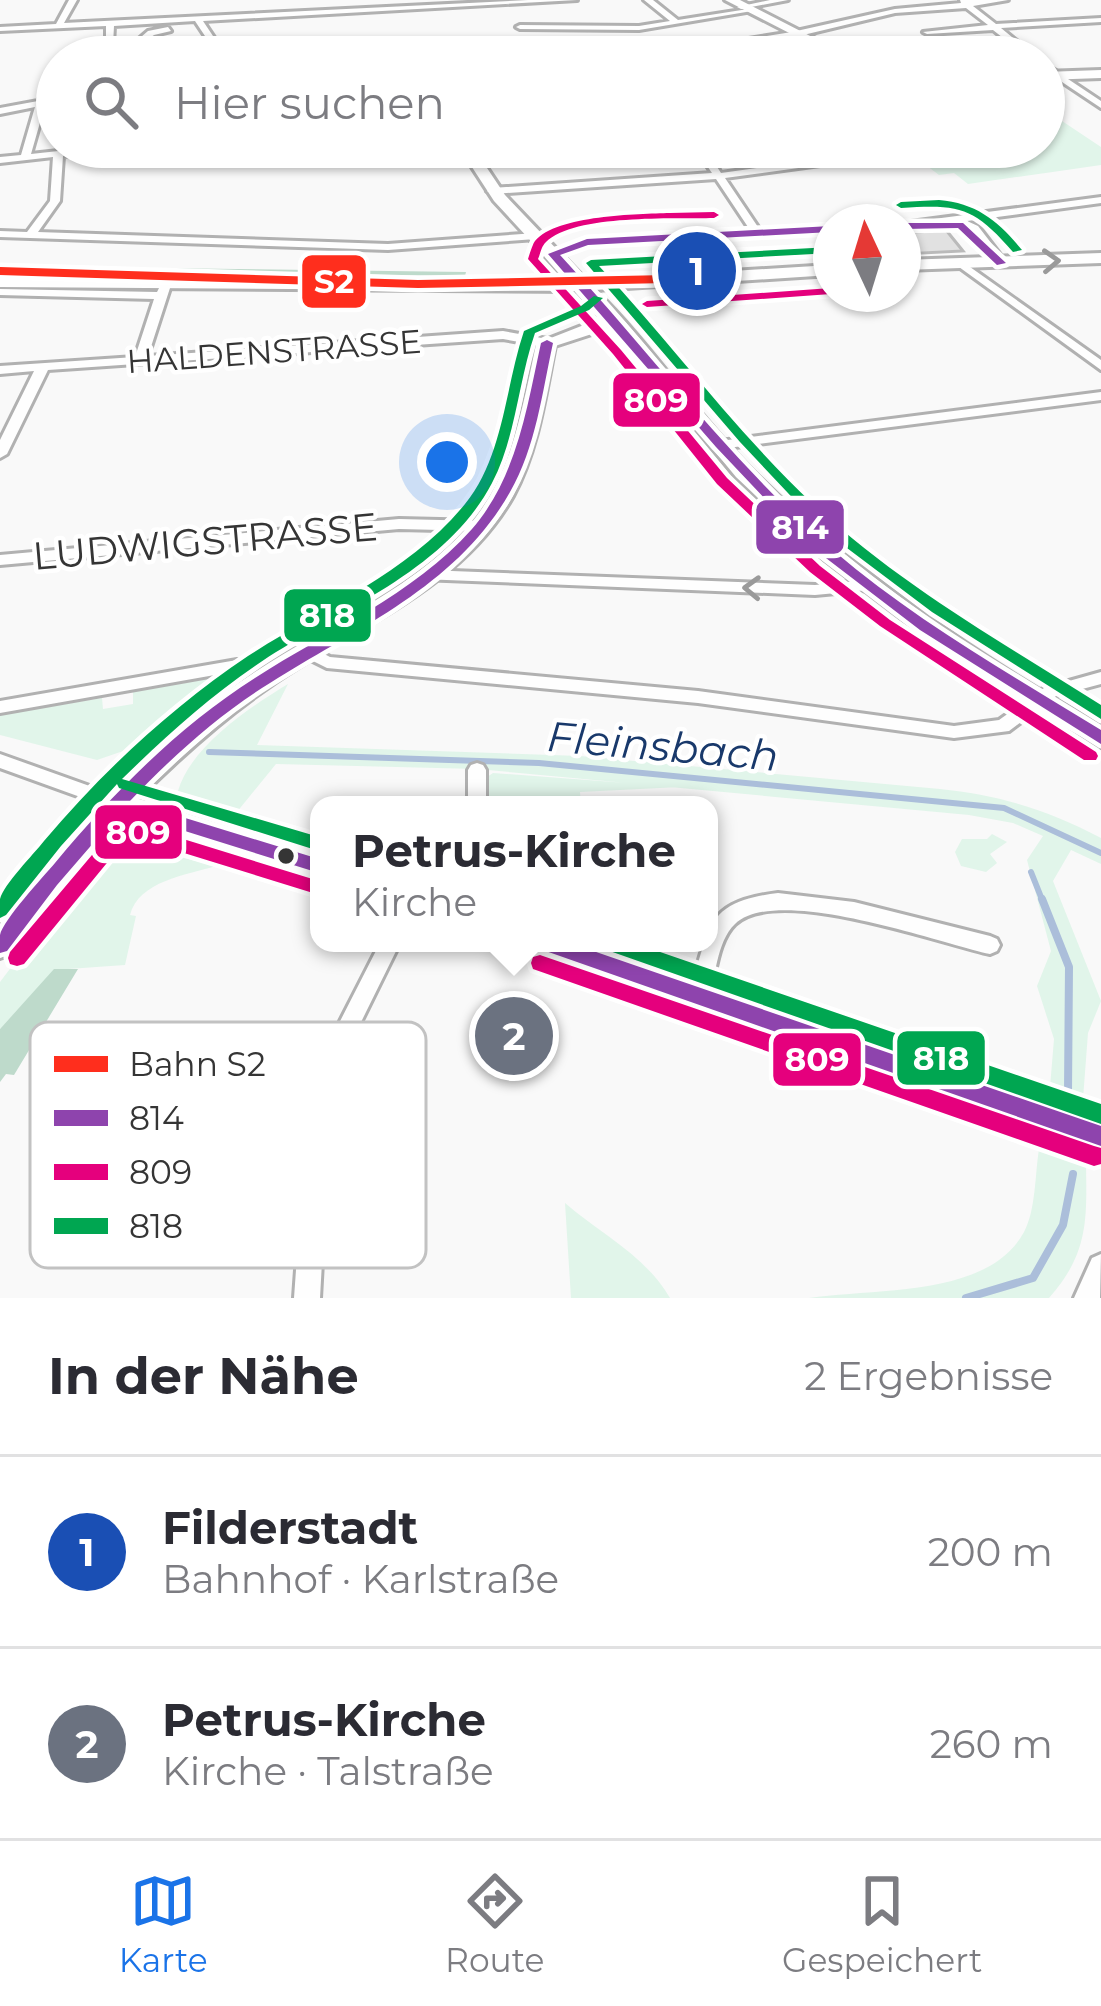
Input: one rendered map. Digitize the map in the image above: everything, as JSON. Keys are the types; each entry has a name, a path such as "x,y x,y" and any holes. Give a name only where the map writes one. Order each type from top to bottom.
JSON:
{"main road":[{"path":"740,6 801,36"},
{"path":"1065,75 1101,74"},
{"path":"478,168 492,191 610,314 791,521 868,585 1101,738"},
{"path":"529,287 552,271 553,254"},
{"path":"921,267 1101,258"},
{"path":"0,282 163,290 585,287 813,274"},
{"path":"0,945 54,875 119,804 227,705 426,575 481,526 515,468 547,343 595,327 610,314"},
{"path":"119,804 310,863"},
{"path":"573,952 1101,1136"}],"street":[{"path":"0,0 9,0"},
{"path":"58,26 73,0"},
{"path":"0,29 198,24 573,0"},
{"path":"647,0 676,22"},
{"path":"520,27 653,26 784,0"},
{"path":"783,36 895,11 1004,0"},
{"path":"198,24 204,3"},
{"path":"517,36 521,3"},
{"path":"966,3 1007,36"},
{"path":"927,32 1101,20"},
{"path":"110,24 112,36"},
{"path":"145,36 198,24"},
{"path":"198,24 208,36"},
{"path":"651,36 653,26"},
{"path":"1065,85 1101,105"},
{"path":"0,111 36,104"},
{"path":"25,157 36,117"},
{"path":"0,160 36,156"},
{"path":"31,234 55,201 57,168"},
{"path":"713,168 758,234"},
{"path":"492,191 777,168"},
{"path":"921,225 1101,200"},
{"path":"961,222 974,228 1001,263"},
{"path":"553,254 580,243 813,231"},
{"path":"0,233 388,247 536,236"},
{"path":"963,265 1101,366"},
{"path":"0,292 163,290 140,361"},
{"name":"HALDENSTRASSE","path":"0,370 503,335 547,343"},
{"path":"0,454 43,367"},
{"path":"720,445 1101,396"},
{"name":"LUDWIGSTRASSE","path":"0,560 428,522 481,526"},
{"path":"426,575 815,590 868,585"},
{"path":"307,651 327,662 698,697 954,732 1003,726 1061,686 1101,678"},
{"path":"0,706 237,666"},
{"path":"0,761 119,804"},
{"path":"476,770 477,796"},
{"path":"718,944 728,918 742,907 765,902 826,904 990,946"},
{"path":"350,1022 385,952"},
{"path":"698,996 715,952"},
{"path":"1087,1298 1101,1267"},
{"path":"308,1298 310,1268"}],"green space":[{"path":"1065,123 1101,147 1101,165 968,184 954,173 939,175 930,168 1065,168"},
{"path":"0,266 466,272 465,276 0,270"},
{"path":"219,677 129,749 97,760 0,735 0,715 102,698 103,709 133,704 133,692"},
{"path":"288,684 257,745 580,756 940,789 1023,805 1101,838 1101,864 1071,850 1053,881 1101,1001 1088,1033 1083,1099 1050,1087 1054,1039 1037,986 1051,951 1027,860 1043,836 1013,823 969,815 477,769 276,764 232,818 182,798 178,791 185,774 208,743"},
{"path":"493,773 680,787 580,792 580,796 488,796 487,777"},
{"path":"992,834 1007,842 990,854 997,863 986,872 961,866 955,852 962,839 987,839"},
{"path":"144,848 216,866 165,881 143,894 130,915 136,916 125,965 54,970 0,1029 0,982 92,860 100,863"},
{"path":"54,969 78,969 46,1022 30,1022 30,1048 14,1075 6,1074 0,1082 0,1029"},
{"path":"1039,1149 1086,1165 1078,1251 1049,1298 809,1298 928,1286 984,1269 1007,1253 1024,1232"},
{"path":"565,1203 635,1257 670,1298 571,1298"}],"building":[{"path":"946,230 963,251 921,253 921,232"}],"waterway":[{"name":"Fleinsbach","path":"209,752 539,763 1004,808 1101,853"},
{"path":"1031,872 1043,902"},
{"path":"1042,899 1069,967 1068,1092"},
{"path":"966,1298 1033,1278 1063,1225 1073,1174"}],"rail line":[{"name":"S2","path":"0,271 418,284 668,279"}],"transit line":[{"name":"818","path":"920,204 954,204 979,213 1017,250"},
{"name":"809","path":"714,215 580,224 555,231 539,243 533,259 617,352 722,481 815,569 885,623 1090,756"},
{"name":"814","path":"921,226 960,225 1001,263"},
{"name":"814","path":"553,254 587,242 813,230"},
{"name":"818","path":"813,251 591,263 744,440 844,539 937,608 1101,713"},
{"name":"814","path":"553,254 754,481 827,552 925,627 1101,738"},
{"name":"809","path":"647,304 813,292"},
{"name":"818","path":"0,910 85,807 181,715 252,661 398,572 450,529 473,503 495,463 530,331 598,298"},
{"name":"814","path":"0,945 104,818 193,732 260,682 415,587 480,528 520,456 547,343"},
{"name":"818","path":"125,784 310,841"},
{"name":"814","path":"119,804 310,863"},
{"name":"809","path":"17,958 125,828 310,885"},
{"name":"814","path":"573,952 1101,1136"},
{"name":"818","path":"637,952 1101,1114"},
{"name":"809","path":"540,963 1094,1156"}],"place":[{"name":"Filderstadt","path":"697,271"},
{"name":"Petrus-Kirche","path":"514,1036"}]}
